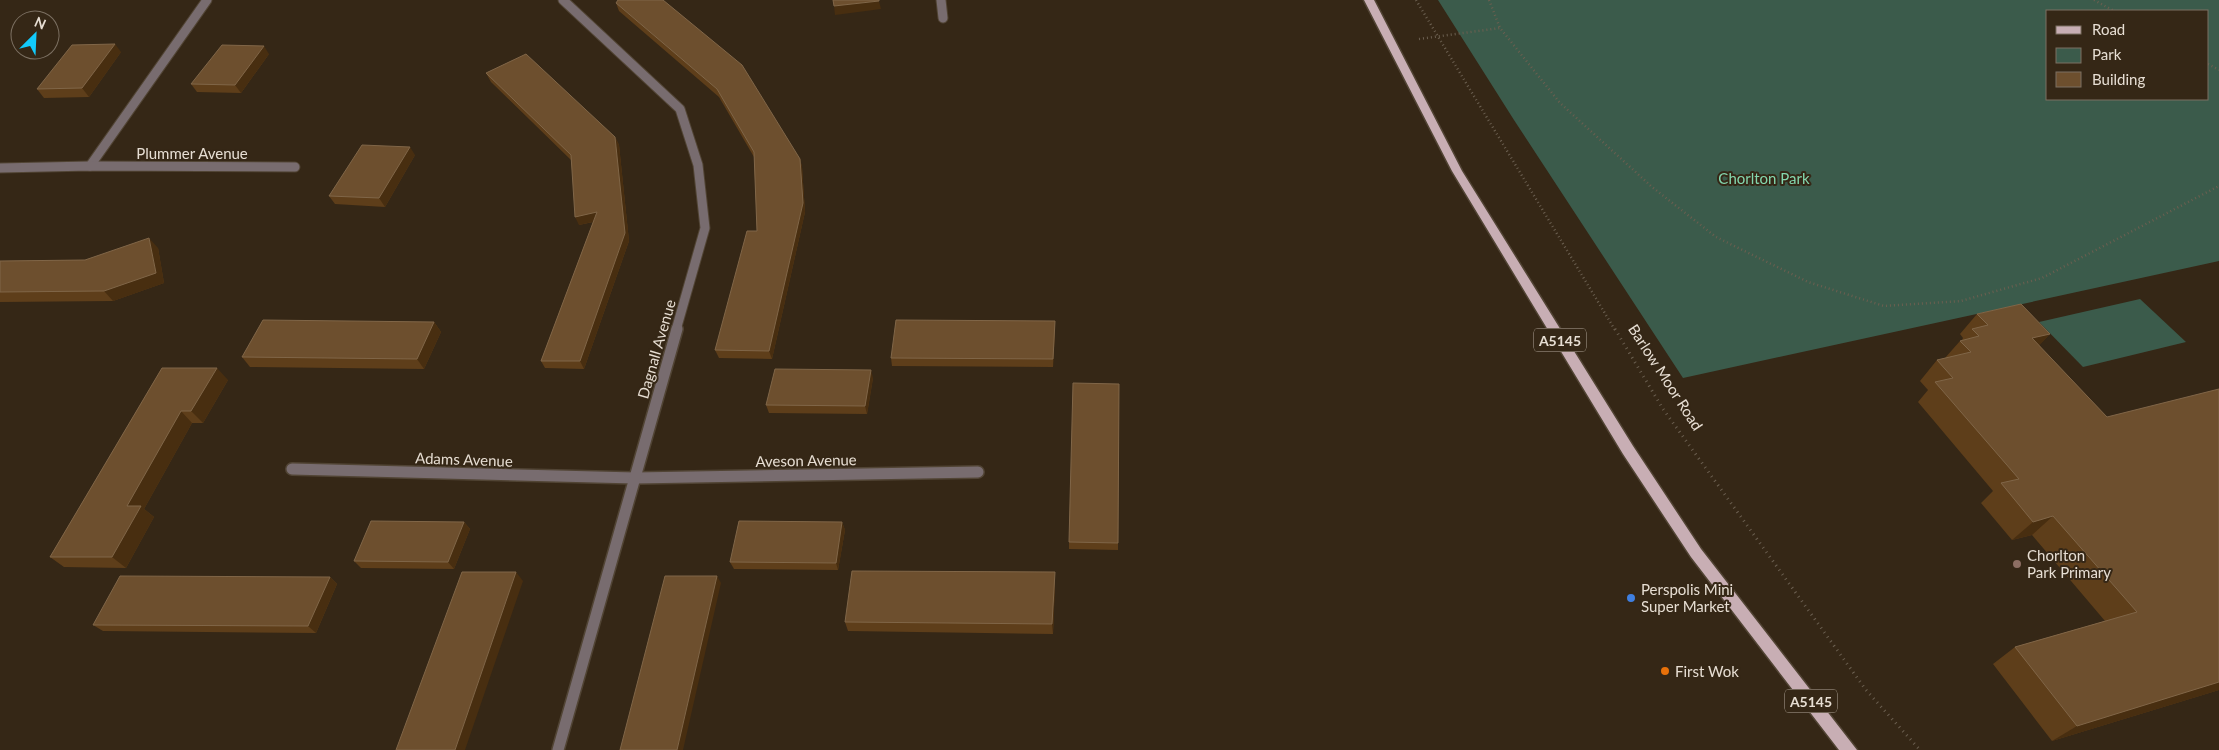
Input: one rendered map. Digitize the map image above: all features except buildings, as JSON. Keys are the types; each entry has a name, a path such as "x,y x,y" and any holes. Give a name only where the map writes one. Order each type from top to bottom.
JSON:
{"main road":[{"name":"A5145","path":"1369,0 1457,171 1633,458 1696,553 1844,747"}],"street":[{"path":"90,166 207,0"},
{"name":"Dagnall Avenue","path":"558,750 705,228 698,165 680,109 562,0"},
{"path":"941,0 943,18"},
{"name":"Plummer Avenue","path":"0,168 90,166 295,167"},
{"name":"Adams Avenue","path":"292,469 636,478"},
{"name":"Aveson Avenue","path":"636,478 978,472"}],"path":[{"name":"Barlow Moor Road","path":"1416,0 1663,409 1866,690 1920,750"},
{"path":"1489,0 1500,28 1560,104 1652,188 1716,237 1808,282 1884,306 1962,302 2042,278 2219,186"},
{"path":"2094,0 2112,10"},
{"path":"1391,42 1500,28"}],"green space":[{"name":"Chorlton Park","path":"1438,0 2219,0 2219,261 1683,378"},
{"path":"2140,299 2186,342 2083,367 2039,322"}],"place":[{"name":"Chorlton Park Primary","path":"2017,564"},
{"name":"Perspolis Mini Super Market","path":"1631,598"},
{"name":"First Wok","path":"1665,671"}]}
